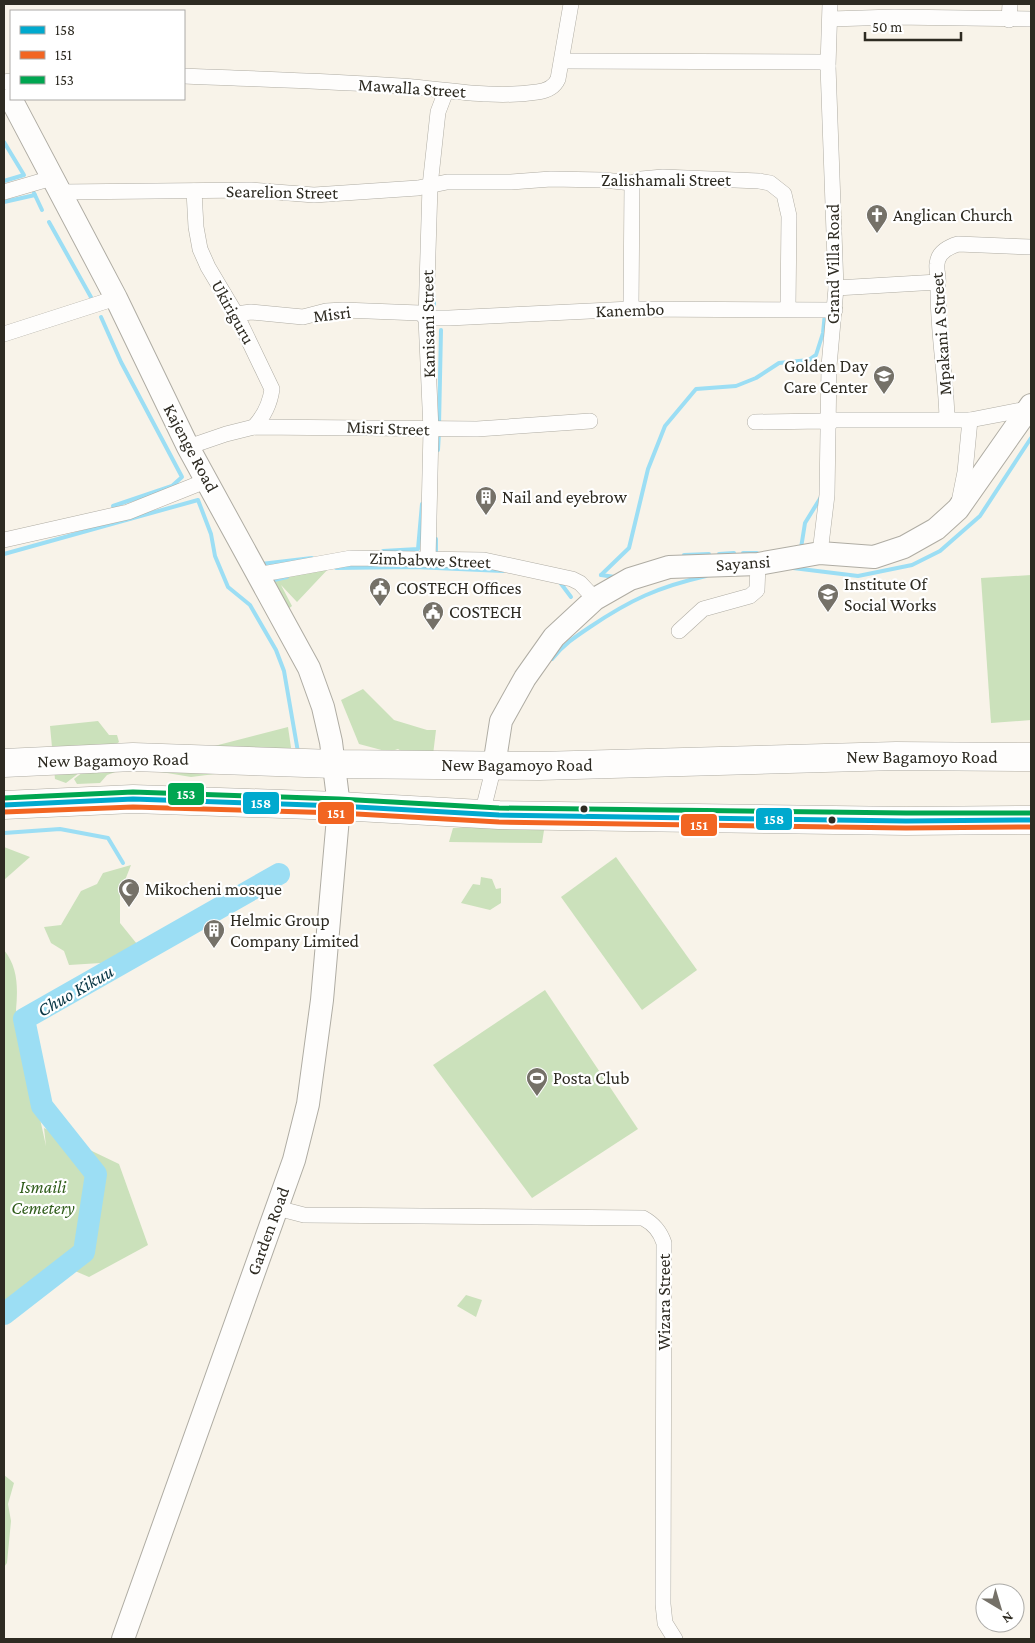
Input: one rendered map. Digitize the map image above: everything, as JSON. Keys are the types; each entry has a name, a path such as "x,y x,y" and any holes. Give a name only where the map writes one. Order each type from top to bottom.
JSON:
{"highway":[{"name":"New Bagamoyo Road","path":"4,762 133,757 334,764 494,766 896,756 1031,757"},
{"path":"4,805 110,799 339,806 480,814 906,821 1031,820"}],"street":[{"name":"Mawalla Street","path":"185,76 372,84 446,91 509,94 545,91 556,84 562,61 571,4"},
{"path":"1009,20 1010,4"},
{"path":"830,11 894,16 1031,19"},
{"name":"Grand Villa Road","path":"820,553 827,495 829,366 836,288 828,66 830,11"},
{"path":"562,61 823,62 828,66"},
{"name":"Kajenge Road","path":"4,83 10,96"},
{"name":"Kanisani Street","path":"428,560 431,430 426,318 430,186 438,112 446,91"},
{"name":"Kajenge Road","path":"12,100 116,298 188,447 208,480 257,575 309,668 323,708 334,764 339,806"},
{"name":"Zalishamali Street","path":"430,186 458,182 511,182 551,179 603,180 632,183 641,178 663,176 770,183 784,194 789,216 788,308"},
{"path":"632,183 632,309"},
{"name":"Searelion Street","path":"4,192 56,185 194,191 251,190 314,195 430,186"},
{"name":"Ukiriguru","path":"194,191 196,227 200,249 208,267 236,314 272,389 271,399 262,418 254,427"},
{"name":"Mpakani A Street","path":"946,419 946,380 937,294 936,264 939,257 950,246 958,244 1031,247"},
{"path":"836,288 938,282"},
{"path":"4,334 116,298"},
{"name":"Kanembo","path":"426,318 632,309 788,308 835,310"},
{"name":"Misri","path":"236,314 252,312 303,317 326,311 343,310 420,313 426,318"},
{"path":"755,422 823,421 828,424 834,420 867,422 970,420 1029,407"},
{"name":"Sayansi","path":"494,766 501,721 525,678 554,637 595,599 630,579 669,567 758,564 820,553 874,556 904,547 936,529 958,509 1029,407"},
{"path":"958,509 965,472 970,420"},
{"name":"Misri Street","path":"188,447 254,427 431,430 590,421"},
{"path":"4,540 128,512 208,480"},
{"name":"Zimbabwe Street","path":"257,575 351,558 484,560 572,579 580,583 595,599"},
{"path":"679,631 703,609 750,596 757,590 758,564"},
{"path":"480,814 494,766"},
{"name":"Garden Road","path":"123,1639 294,1160 308,1104 322,1000 339,806"},
{"name":"Wizara Street","path":"277,1208 304,1215 643,1218 653,1223 660,1232 664,1243 663,1604 665,1623 675,1639"}],"green space":[{"path":"330,567 297,602 281,585 292,606 287,610 271,584 274,579"},
{"path":"1031,575 1031,720 991,723 981,578"},
{"path":"363,689 394,720 427,730 436,730 433,755 409,756 398,749 389,752 359,744 341,700"},
{"path":"98,721 109,735 117,735 119,742 66,783 55,779 50,726"},
{"path":"288,727 294,768 247,770 191,777 155,771 156,761"},
{"path":"119,744 118,771 107,775 100,783 77,784 74,779"},
{"path":"545,824 542,843 449,842 453,828"},
{"path":"4,847 30,857 4,880"},
{"path":"616,857 697,970 642,1010 561,897"},
{"path":"131,865 120,893 120,923 141,949 101,963 69,965 64,951 51,943 44,927 61,925 81,891 97,884 103,873"},
{"path":"481,877 492,879 496,889 501,888 501,903 490,910 461,903 473,884 480,885"},
{"name":"Ismaili Cemetery","path":"4,950 12,963 16,978 16,1010 46,1146 44,1128 119,1164 148,1245 89,1277 57,1261 4,1302"},
{"name":"Posta Club","path":"545,990 638,1129 532,1198 433,1065"},
{"path":"466,1295 482,1300 476,1317 457,1306"},
{"path":"4,1475 14,1483 8,1504 11,1521 7,1563 4,1567"}],"waterway":[{"path":"4,142 24,175 4,181"},
{"path":"34,193 42,210"},
{"path":"4,202 35,195"},
{"path":"49,222 92,299"},
{"path":"434,297 434,306"},
{"path":"601,575 629,548 648,469 665,426 696,389 736,386 756,378 779,363 809,360 816,355 823,333 825,313"},
{"path":"101,317 121,362 182,477 172,486 113,506"},
{"path":"439,425 441,330"},
{"path":"438,450 439,432"},
{"path":"793,568 858,576 912,565 940,551 980,516 1031,438"},
{"path":"801,548 805,523 821,497"},
{"path":"4,554 198,500 211,534 215,556 228,587 250,605 276,650 284,671 298,752"},
{"path":"383,551 418,549 422,504"},
{"path":"436,539 436,555"},
{"path":"719,554 734,553"},
{"path":"743,553 757,553"},
{"path":"684,555 709,554"},
{"path":"261,564 312,558"},
{"path":"336,568 414,567 503,571"},
{"path":"601,575 615,577"},
{"path":"552,659 574,638 632,602 673,585 706,576"},
{"path":"270,581 287,577"},
{"path":"559,581 571,597"},
{"path":"4,833 60,829 108,838 123,863"},
{"name":"Chuo Kikuu","path":"4,1314 84,1252 96,1174 42,1106 24,1019 279,874"}],"transit line":[{"name":"153","path":"4,798 133,792 339,799 499,808 1031,813"},
{"name":"158","path":"4,805 133,799 339,806 499,815 906,821 1031,820"},
{"name":"151","path":"4,812 133,807 339,813 499,822 906,828 1031,827"}],"place":[{"name":"Anglican Church","path":"877,234"},
{"name":"Golden Day Care Center","path":"884,395"},
{"name":"Nail and eyebrow","path":"486,516"},
{"name":"COSTECH Offices","path":"380,607"},
{"name":"Institute Of Social Works","path":"828,613"},
{"name":"COSTECH","path":"433,631"},
{"name":"Mikocheni mosque","path":"129,908"},
{"name":"Helmic Group Company Limited","path":"214,949"},
{"name":"Posta Club","path":"537,1097"}]}
